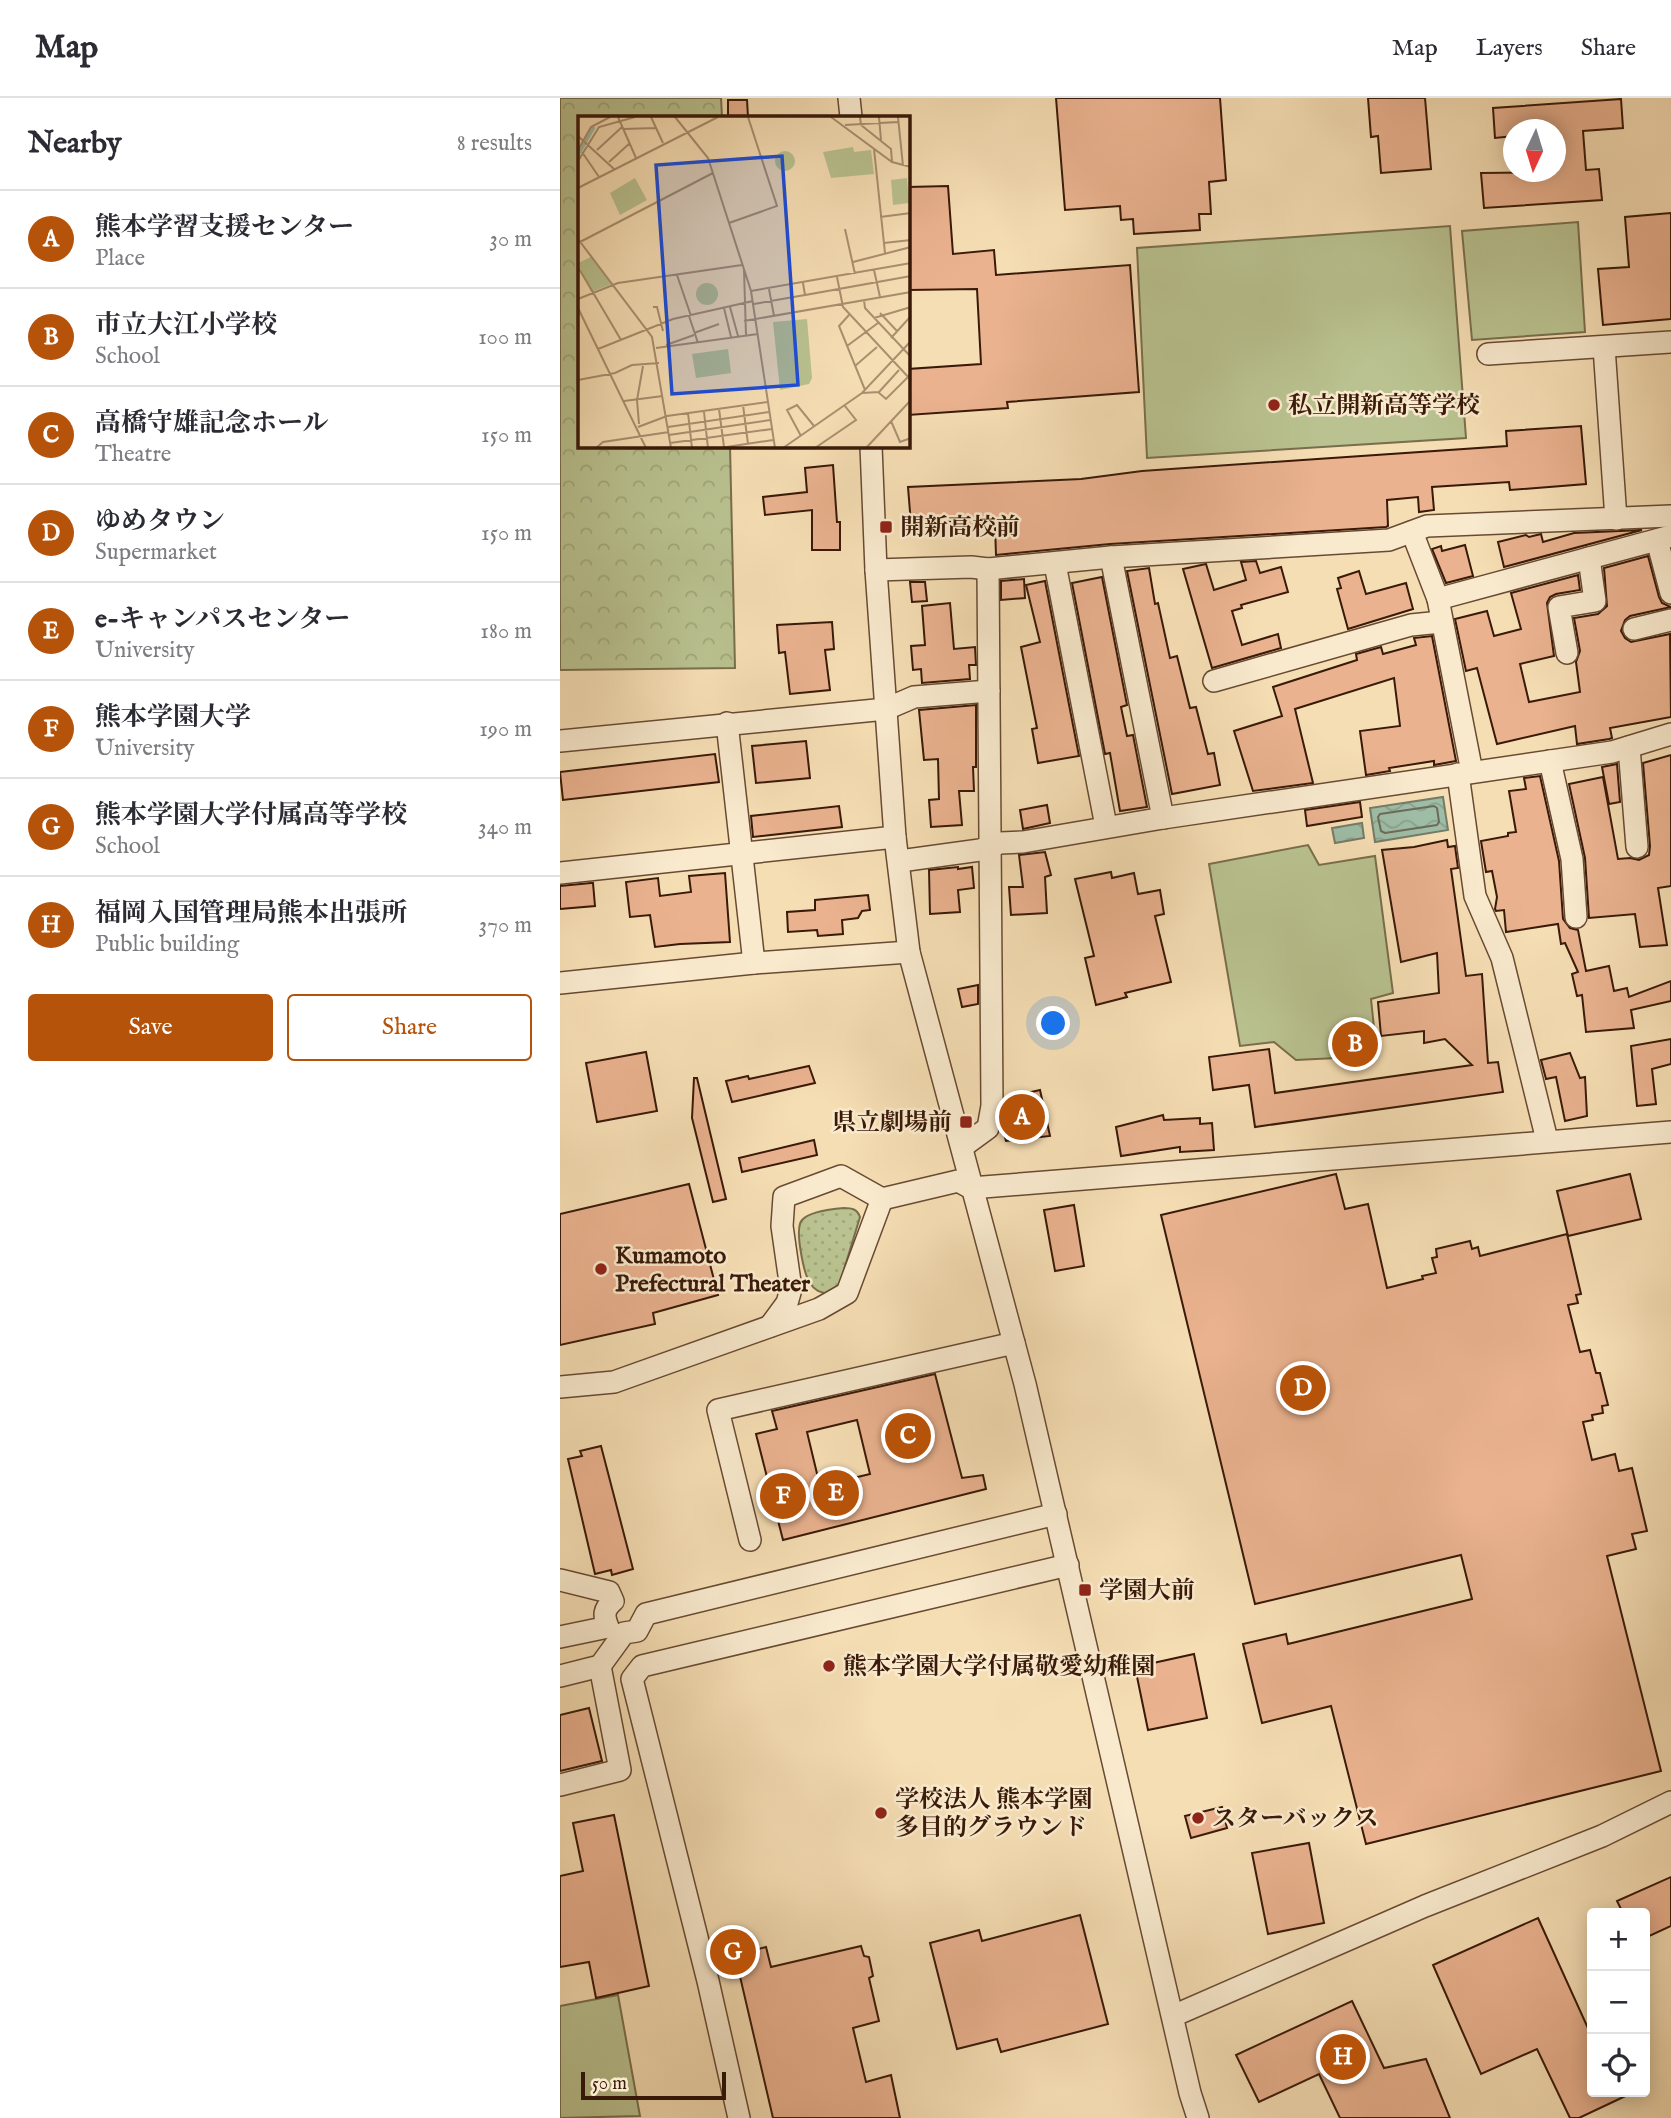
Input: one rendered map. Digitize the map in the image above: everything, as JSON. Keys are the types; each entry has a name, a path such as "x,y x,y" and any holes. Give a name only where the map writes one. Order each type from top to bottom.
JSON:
{"street":[{"path":"849,98 850,116"},
{"path":"1488,354 1671,342"},
{"path":"1604,346 1616,519"},
{"path":"871,448 876,570 895,837 909,951 1014,1343 1198,2118"},
{"path":"876,570 971,567 988,569 1111,557 1389,540 1427,526 1671,516"},
{"path":"1412,532 1437,599 1441,622 1465,773 1475,896 1502,958 1547,1140"},
{"path":"1437,599 1664,538 1671,593"},
{"path":"1111,557 1163,818"},
{"path":"1567,653 1559,607 1595,601 1588,558"},
{"path":"1055,564 1106,826"},
{"path":"962,1147 988,1128 992,1106 988,569"},
{"path":"1634,629 1671,620"},
{"path":"1214,681 1411,625 1441,622"},
{"path":"560,741 886,709 914,696 989,691"},
{"path":"727,723 754,964"},
{"path":"900,861 980,850 989,846 1106,826 1612,752 1671,734"},
{"path":"1629,747 1637,847"},
{"path":"1550,761 1572,859 1576,917"},
{"path":"560,873 895,837"},
{"path":"560,983 909,951"},
{"path":"770,1326 787,1303 791,1289 782,1226 785,1197 841,1175 882,1199 958,1181 971,1188 1671,1132"},
{"path":"560,1387 614,1382 828,1304 847,1293 882,1199"},
{"path":"791,1289 828,1304"},
{"path":"750,1540 718,1410 1014,1343"},
{"path":"560,1637 616,1630 637,1631 646,1614 1056,1514"},
{"path":"739,2118 708,1981 632,1679 642,1666 1068,1565"},
{"path":"560,1580 609,1592 613,1601"},
{"path":"616,1630 604,1616 607,1606 613,1601 635,1603 646,1614"},
{"path":"560,1785 620,1770 600,1666 616,1630"},
{"path":"560,1676 600,1666"},
{"path":"1173,2016 1425,1906 1602,1836 1671,1802"}],"green space":[{"path":"560,98 721,98 722,116 578,116 578,448 730,448 735,668 560,670"},
{"path":"1578,222 1585,332 1472,340 1462,231"},
{"path":"1450,226 1466,438 1147,458 1137,248"},
{"path":"1308,845 1319,865 1375,856 1393,993 1371,999 1377,1056 1296,1060 1274,1042 1240,1046 1209,864"},
{"path":"844,1208 854,1210 860,1217 839,1286 828,1294 812,1286 808,1278 801,1252 800,1225 810,1214"},
{"path":"618,1995 640,2116 560,2118 560,2006"}],"water":[{"path":"1443,797 1448,830 1375,842 1370,808"},
{"path":"1362,823 1364,838 1335,843 1332,828"}],"building":[{"path":"1056,98 1220,98 1226,180 1209,182 1211,214 1199,214 1200,230 1134,234 1133,219 1121,220 1120,206 1065,210"},
{"path":"1368,98 1425,98 1431,169 1381,173 1378,136 1371,137"},
{"path":"1621,99 1623,128 1583,131 1586,170 1599,169 1602,200 1484,208 1481,173 1503,173 1503,182 1566,182 1566,119 1503,119 1503,137 1495,138 1493,108"},
{"path":"728,100 747,100 748,116 728,116"},
{"path":"948,186 953,254 994,250 996,275 1130,265 1139,392 1007,402 1008,408 910,415 910,369 981,364 977,289 910,290 910,187"},
{"path":"1671,213 1671,319 1603,325 1598,269 1629,267 1625,217"},
{"path":"1581,426 1586,484 1510,490 1509,482 1432,487 1434,510 1419,512 1418,497 1387,500 1386,527 1110,544 996,555 995,526 955,527 954,521 911,524 908,487 1081,479 1142,471 1507,446 1506,431"},
{"path":"833,465 837,522 840,522 840,550 812,550 812,510 765,515 763,497 807,492 805,468"},
{"path":"1642,530 1504,567 1498,542 1526,535 1529,537 1541,534 1543,542 1574,533"},
{"path":"1465,545 1473,576 1446,583 1432,549 1441,546 1442,551"},
{"path":"1648,556 1659,597 1662,603 1671,607 1630,616 1625,620 1621,631 1631,642 1670,634 1671,717 1610,728 1612,738 1577,744 1575,726 1497,744 1477,668 1466,671 1455,619 1487,611 1494,636 1521,629 1511,593 1578,575 1580,590 1556,594 1550,597 1547,603 1554,656 1520,664 1529,702 1580,692 1576,662 1580,651 1574,618 1598,614 1607,606 1604,568"},
{"path":"1256,561 1260,573 1281,567 1288,592 1241,605 1242,608 1232,611 1242,645 1278,634 1281,648 1212,668 1183,569 1206,564 1214,590 1246,580 1241,562"},
{"path":"1149,568 1155,604 1158,603 1170,658 1177,656 1190,708 1196,707 1208,754 1214,753 1220,785 1172,794 1127,571"},
{"path":"1359,571 1366,594 1406,583 1413,609 1348,629 1337,589 1341,588 1338,578"},
{"path":"1102,577 1127,705 1121,707 1127,736 1133,735 1147,807 1120,811 1110,753 1105,754 1072,583"},
{"path":"1024,579 1025,598 1001,600 1001,581"},
{"path":"1045,581 1079,756 1038,763 1032,729 1037,728 1021,647 1040,642 1026,585"},
{"path":"910,582 925,582 927,601 912,602"},
{"path":"950,603 954,649 975,647 976,665 969,665 970,679 922,683 921,669 913,670 911,646 925,645 922,606"},
{"path":"832,622 834,649 825,650 830,690 790,694 785,652 779,653 777,625"},
{"path":"1432,636 1456,761 1434,765 1434,761 1389,768 1390,771 1366,775 1360,731 1400,726 1394,678 1295,709 1313,783 1253,791 1234,731 1282,716 1273,687 1357,660 1356,654 1381,647 1383,654 1416,645 1414,638"},
{"path":"976,705 974,791 959,791 962,825 931,827 929,800 939,799 938,759 924,760 919,710"},
{"path":"806,741 810,778 756,783 752,746"},
{"path":"715,754 719,782 563,800 560,772"},
{"path":"1671,755 1671,886 1658,888 1667,945 1640,947 1635,914 1589,918 1585,858 1569,784 1603,777 1618,859 1639,860 1649,855 1650,846 1643,763"},
{"path":"1617,764 1620,802 1609,804 1602,767"},
{"path":"1540,776 1559,861 1563,919 1570,928 1578,930 1586,971 1609,966 1614,991 1627,988 1629,997 1671,981 1671,1001 1631,1010 1634,1028 1586,1032 1582,995 1577,996 1572,974 1578,972 1565,943 1561,944 1558,924 1506,932 1504,910 1495,909 1497,897 1492,871 1486,872 1481,841 1516,832 1509,791 1526,789 1524,778"},
{"path":"1360,802 1362,817 1307,826 1305,810"},
{"path":"1047,805 1050,823 1023,829 1020,810"},
{"path":"839,806 842,827 753,837 751,816"},
{"path":"1447,840 1448,847 1455,846 1458,868 1451,869 1466,976 1482,974 1488,1063 1498,1062 1503,1092 1255,1127 1249,1085 1213,1090 1209,1057 1269,1049 1275,1093 1472,1065 1445,1039 1424,1043 1424,1031 1381,1036 1378,1002 1439,993 1437,953 1401,962 1382,850"},
{"path":"1045,852 1051,875 1045,877 1047,913 1011,915 1009,887 1023,887 1019,855"},
{"path":"972,867 974,888 958,890 960,912 930,914 929,870"},
{"path":"1111,872 1112,878 1134,873 1138,894 1160,890 1164,914 1155,916 1171,982 1125,993 1127,997 1096,1005 1085,958 1094,956 1075,879"},
{"path":"725,873 730,942 655,947 650,915 630,917 626,882 658,878 660,896 691,892 689,876"},
{"path":"593,883 595,906 560,909 560,886"},
{"path":"868,895 870,910 862,911 858,918 842,920 843,934 818,936 817,930 788,932 787,912 815,910 815,900"},
{"path":"978,985 978,1004 962,1007 958,989"},
{"path":"1671,1039 1671,1064 1652,1069 1656,1104 1637,1106 1631,1046"},
{"path":"646,1052 657,1111 597,1122 586,1063"},
{"path":"1570,1053 1580,1078 1585,1077 1587,1116 1565,1121 1556,1077 1546,1079 1541,1060"},
{"path":"809,1066 815,1083 732,1102 726,1081 748,1076 749,1079"},
{"path":"694,1078 697,1078 726,1199 713,1202 692,1118"},
{"path":"1040,1090 1050,1136 1006,1141 1002,1127 1005,1098"},
{"path":"1163,1115 1164,1120 1200,1118 1200,1124 1212,1123 1214,1150 1180,1152 1180,1147 1121,1156 1116,1127"},
{"path":"814,1140 817,1155 742,1172 739,1158"},
{"path":"1336,1174 1345,1209 1368,1204 1387,1288 1436,1273 1432,1258 1437,1257 1436,1249 1470,1241 1472,1249 1478,1247 1480,1256 1567,1234 1581,1294 1576,1295 1578,1303 1568,1305 1580,1352 1590,1350 1596,1373 1600,1373 1608,1405 1602,1406 1603,1413 1592,1415 1593,1420 1583,1422 1592,1460 1615,1454 1619,1471 1632,1468 1647,1531 1632,1534 1636,1549 1607,1556 1661,1771 1366,1844 1331,1706 1262,1723 1243,1644 1286,1634 1288,1644 1472,1599 1461,1555 1255,1604 1161,1215"},
{"path":"1630,1174 1641,1219 1568,1236 1557,1191"},
{"path":"689,1184 718,1295 653,1313 655,1324 560,1345 560,1214"},
{"path":"1074,1205 1084,1266 1055,1271 1044,1210"},
{"path":"935,1374 962,1478 983,1475 986,1489 783,1540 756,1434 777,1429 772,1411","holes":["857,1420 870,1474 820,1486 807,1432"]},
{"path":"601,1446 633,1569 612,1575 611,1570 595,1574 568,1459 582,1456 580,1451"},
{"path":"1194,1654 1207,1718 1148,1730 1135,1667"},
{"path":"589,1708 602,1761 560,1771 560,1715"},
{"path":"1222,1807 1227,1828 1191,1838 1185,1816"},
{"path":"614,1815 649,1986 596,1998 589,1962 560,1967 560,1876 583,1871 573,1823"},
{"path":"1309,1843 1324,1923 1268,1934 1252,1853"},
{"path":"1671,1877 1671,1926 1650,1936 1650,1908 1620,1908 1617,1901"},
{"path":"1080,1915 1108,2024 1001,2052 997,2039 957,2049 930,1943 979,1930 982,1941"},
{"path":"1538,1918 1587,2026 1587,2097 1623,2097 1579,2118 1570,2118 1537,2049 1481,2074 1433,1965"},
{"path":"861,1946 864,1956 869,1957 873,1976 869,1978 879,2021 853,2028 866,2082 891,2075 900,2118 773,2118 735,1955 766,1947 771,1967"},
{"path":"1352,2001 1384,2068 1426,2059 1450,2118 1340,2118 1319,2074 1259,2102 1236,2055"}],"place":[{"name":"私立開新高等学校","path":"1274,405"},
{"name":"開新高校前","path":"886,527"},
{"name":"市立大江小学校","path":"1355,1044"},
{"name":"熊本学習支援センター","path":"1022,1117"},
{"name":"県立劇場前","path":"966,1122"},
{"name":"Kumamoto Prefectural Theater","path":"601,1269"},
{"name":"ゆめタウン","path":"1303,1388"},
{"name":"高橋守雄記念ホール","path":"908,1436"},
{"name":"e-キャンパスセンター","path":"836,1493"},
{"name":"熊本学園大学","path":"783,1496"},
{"name":"学園大前","path":"1085,1590"},
{"name":"熊本学園大学付属敬愛幼稚園","path":"829,1666"},
{"name":"学校法人 熊本学園 多目的グラウンド","path":"881,1813"},
{"name":"スターバックス","path":"1198,1818"},
{"name":"熊本学園大学付属高等学校","path":"733,1952"},
{"name":"福岡入国管理局熊本出張所","path":"1343,2057"}]}
